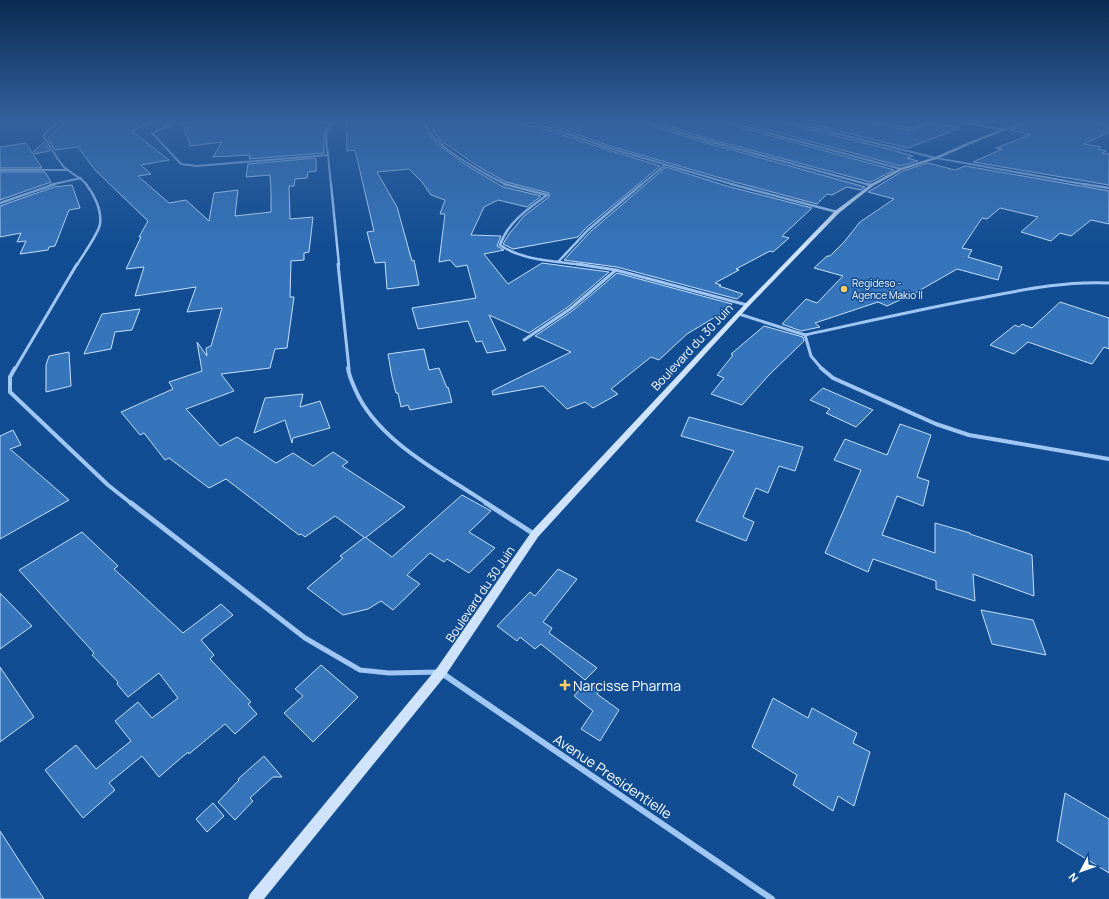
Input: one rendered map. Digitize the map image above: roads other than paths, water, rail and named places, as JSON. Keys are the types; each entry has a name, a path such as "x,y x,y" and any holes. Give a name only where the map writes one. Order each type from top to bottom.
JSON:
{"street":[{"path":"63,163 68,170 82,178 99,206 102,216 100,226 10,377 10,392 108,485 305,638 360,670 389,673 441,672"},
{"path":"180,163 198,166 234,163"},
{"path":"329,163 349,374 360,400 378,424 407,450 535,534"},
{"path":"469,163 492,178 510,186 547,195 520,214 501,237 500,244 510,252 522,256 616,270 746,306"},
{"path":"659,163 837,212"},
{"path":"790,163 872,185"},
{"path":"879,163 901,169"},
{"name":"Boulevard du 30 Juin","path":"254,899 441,672 535,534 738,314 837,212 872,185 901,169 920,163"},
{"path":"965,163 1109,188"},
{"path":"558,262 588,230 665,165"},
{"path":"0,170 68,170"},
{"path":"0,203 48,185 82,178"},
{"path":"524,340 570,309 616,270"},
{"path":"738,314 805,336 962,302 1064,283 1094,281 1109,282"},
{"path":"805,336 810,357 819,367 833,378 936,424 969,435 998,441 1109,459"},
{"name":"Avenue Presidentielle","path":"441,672 772,899"}],"place":[{"name":"Regideso - Agence Makio II","path":"844,289"},
{"name":"Narcisse Pharma","path":"565,685"}]}
